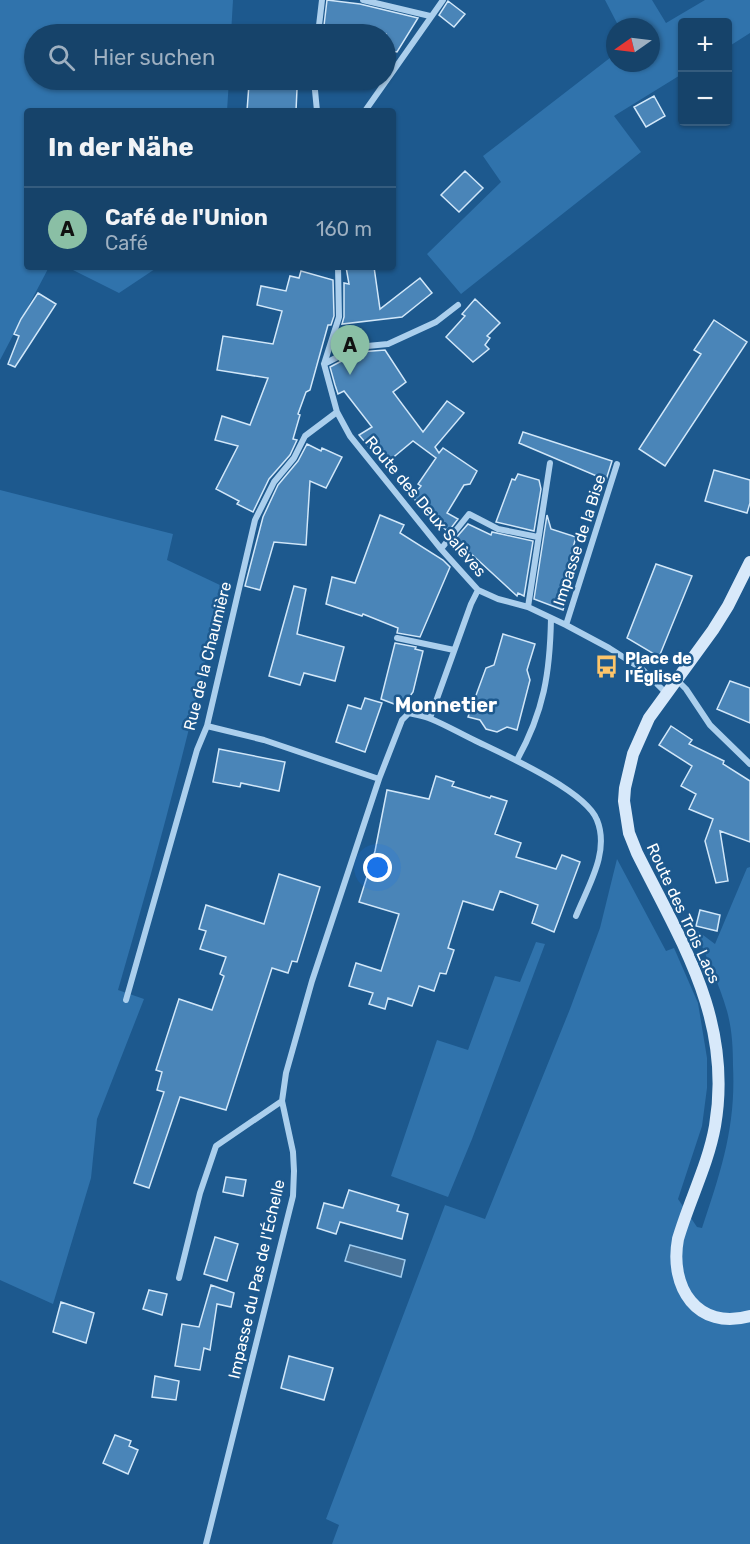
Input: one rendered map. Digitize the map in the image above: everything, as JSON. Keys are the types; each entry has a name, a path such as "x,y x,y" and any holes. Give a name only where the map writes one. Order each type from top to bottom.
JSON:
{"street":[{"path":"319,24 322,0"},
{"path":"363,0 430,16"},
{"path":"396,66 443,0"},
{"path":"315,90 317,108"},
{"path":"367,108 379,90"},
{"path":"324,364 339,317 338,270"},
{"path":"324,364 357,347 387,344 436,322 458,305"},
{"name":"Route des Deux Salèves","path":"324,364 337,412 350,436 441,549 478,590 551,618 609,648 637,666 666,693"},
{"name":"Rue de la Chaumière","path":"126,1000 184,790 207,726 255,520 274,482 294,458 305,436 337,412"},
{"path":"528,608 550,464"},
{"name":"Impasse de la Bise","path":"566,625 617,464"},
{"path":"441,549 469,514 498,529 538,537"},
{"name":"Route des Trois Lacs","path":"750,562 728,606 649,718 633,754 625,788 625,809 629,833 637,854 699,978 710,1013 717,1052 717,1098 714,1126 705,1164 678,1239 677,1271 684,1293 704,1312 723,1318 750,1316"},
{"path":"478,590 430,718 517,760 561,786 590,808 597,819 602,846 576,916"},
{"path":"517,760 531,735 546,686 550,661 551,618"},
{"path":"397,638 454,650"},
{"path":"677,680 686,689 710,725 750,764"},
{"name":"Impasse du Pas de l'Échelle","path":"206,1544 293,1196 293,1152 282,1101 286,1073 312,981 379,779 402,720 409,713 430,718"},
{"path":"207,726 264,740 379,779"},
{"path":"179,1278 200,1193 216,1146 282,1101"}],"shaded area":[{"path":"0,0 233,0 232,24 24,24 24,90 228,90 227,108 24,108 24,270 47,270 0,360"},
{"path":"605,0 652,0 666,23 705,0 750,0 750,33 732,44 732,18 678,18 678,76 614,116 641,152 461,294 427,254 501,182 483,156 606,61 606,72 660,72 660,18 614,18"},
{"path":"73,270 154,270 119,293"},
{"path":"0,490 173,534 167,560 222,586 174,789 118,990 144,999 97,1119 91,1178 53,1304 0,1280"},
{"path":"617,859 666,951 674,948 698,1003 707,1058 707,1088 702,1126 678,1199 697,1227 702,1228 721,1168 730,1129 733,1059 727,1011 695,929 715,944 747,868 750,867 750,1544 332,1544 339,1525 326,1519 445,1205 485,1219 570,1009 600,928"},
{"path":"536,942 545,944 448,1197 391,1176 437,1040 468,1050 495,976 520,982"},
{"path":"350,1245 405,1260 401,1277 345,1261"}],"building":[{"path":"327,0 360,4 418,18 397,52 396,24 324,24"},
{"path":"448,1 465,14 454,27 439,15"},
{"path":"249,90 297,90 296,108 247,108"},
{"path":"654,96 665,116 646,127 634,107"},
{"path":"465,171 483,188 459,212 441,195"},
{"path":"347,270 374,270 380,309 420,278 432,293 402,317 342,324 344,283 349,284"},
{"path":"301,271 333,280 334,316 331,325 328,325 310,390 306,392 298,414 300,415 293,439 297,440 290,455 269,479 253,512 237,504 239,501 216,489 238,446 215,440 222,416 250,425 268,378 217,370 223,336 273,344 282,311 257,305 261,286 286,291 290,276 299,278"},
{"path":"38,293 56,304 15,367 8,364 19,336 14,334"},
{"path":"475,299 500,323 487,336 490,338 485,345 489,349 473,362 446,337 465,316 462,314"},
{"path":"714,320 747,342 665,466 639,449 701,354 694,350"},
{"path":"385,350 406,382 393,392 423,432 447,401 464,413 435,447 439,453 443,448 477,471 470,484 464,485 447,513 458,519 448,532 412,497 421,486 418,484 436,458 413,441 384,465 359,435 372,427 344,391 338,394 330,367 359,352"},
{"path":"523,432 612,461 606,480 519,443"},
{"path":"307,444 342,457 326,488 310,481 306,545 274,542 260,590 245,586 263,517 278,485 298,461"},
{"path":"714,470 750,480 750,503 747,513 705,501"},
{"path":"518,474 539,480 541,489 534,531 496,522 512,479 515,480"},
{"path":"380,515 404,525 400,533 443,560 450,567 420,637 397,633 398,628 363,614 362,616 326,604 332,577 355,583"},
{"path":"547,515 551,529 576,537 570,559 577,561 563,610 534,599"},
{"path":"468,524 491,535 492,532 533,541 524,596 518,593 517,596 455,539"},
{"path":"656,564 692,576 659,657 627,638"},
{"path":"294,586 306,589 297,634 344,647 335,681 304,673 300,685 269,676"},
{"path":"503,634 535,644 527,670 530,680 517,730 507,727 497,732 486,729 480,720 468,717 486,668 494,665"},
{"path":"395,643 416,647 415,649 423,651 413,692 402,707 381,699"},
{"path":"730,681 750,688 750,723 717,709"},
{"path":"365,698 382,703 365,752 336,742 348,705 361,709"},
{"path":"671,726 692,740 689,744 724,761 723,764 750,781 750,842 720,831 728,881 716,883 705,841 713,819 689,809 696,794 681,786 692,766 659,745"},
{"path":"219,749 285,762 279,791 241,783 240,787 213,782"},
{"path":"436,776 454,782 452,786 507,801 495,834 521,843 516,857 556,869 562,855 580,862 554,932 532,923 538,905 500,891 493,910 463,901 448,948 454,950 446,974 440,973 434,991 419,986 412,1006 388,998 385,1009 369,1004 373,993 349,986 356,963 381,971 399,914 359,902 375,851 387,790 429,799"},
{"path":"279,874 320,887 297,962 292,961 288,973 272,968 226,1110 180,1097 149,1188 134,1183 164,1092 157,1090 162,1072 156,1070 179,999 212,1010 224,976 220,974 226,957 200,949 206,931 199,929 206,905 264,924"},
{"path":"700,910 720,915 717,931 696,926"},
{"path":"226,1177 246,1180 243,1196 223,1192"},
{"path":"349,1190 399,1205 397,1211 408,1214 402,1239 340,1222 336,1234 317,1228 324,1203 343,1208"},
{"path":"215,1237 238,1244 227,1281 204,1274"},
{"path":"211,1285 234,1293 231,1307 217,1304 210,1350 204,1348 200,1370 175,1366 182,1324 199,1327"},
{"path":"149,1290 167,1294 162,1315 143,1309"},
{"path":"61,1302 94,1313 86,1343 53,1332"},
{"path":"289,1356 333,1368 324,1400 281,1388"},
{"path":"155,1376 179,1381 176,1400 152,1397"},
{"path":"115,1435 131,1441 129,1446 138,1450 128,1474 103,1463"}],"place":[{"name":"Café de l'Union","path":"350,375"},
{"name":"Place de l'Église","path":"607,667"}],"district":[{"name":"Monnetier","path":"446,705"}]}
